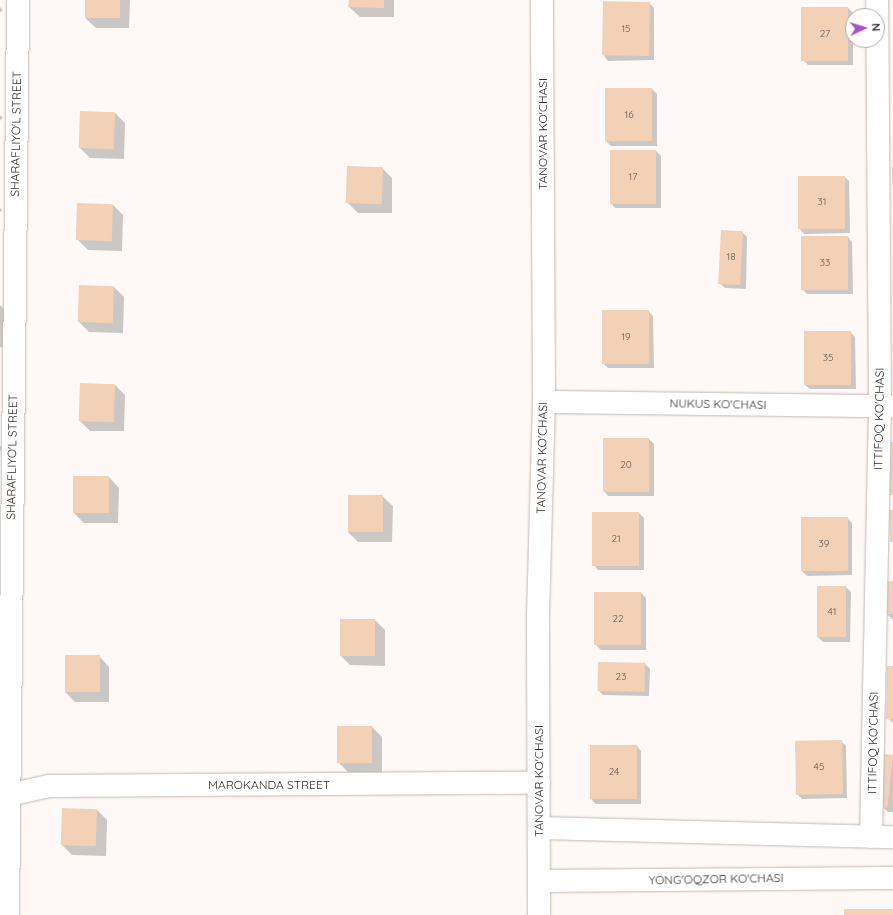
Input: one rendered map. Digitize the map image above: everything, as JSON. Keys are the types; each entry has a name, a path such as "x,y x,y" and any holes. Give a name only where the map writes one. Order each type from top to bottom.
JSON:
{"street":[{"name":"SHARAFLIYO'L STREET","path":"8,915 4,796 18,0"},
{"name":"TANOVAR KO'CHASI","path":"539,915 540,828 538,615 544,402 542,0"},
{"name":"ITTIFOQ KO'CHASI","path":"871,837 887,406 877,0"},
{"name":"NUKUS KO'CHASI","path":"544,402 887,406"},
{"name":"MAROKANDA STREET","path":"4,796 49,786 539,783"},
{"path":"540,828 893,837"},
{"name":"YONG'OQZOR KO'CHASI","path":"539,881 893,878"}],"building":[{"path":"85,0 120,0 120,18 85,18"},
{"path":"349,0 384,0 384,8 348,7"},
{"path":"603,1 650,2 649,56 602,55"},
{"path":"801,7 848,7 845,8 845,48 848,48 848,61 801,61"},
{"path":"605,88 652,88 652,141 605,141"},
{"path":"80,111 115,112 114,149 79,148"},
{"path":"610,150 656,150 656,204 610,204"},
{"path":"347,166 383,167 382,204 346,203"},
{"path":"798,176 845,176 845,229 798,229"},
{"path":"77,203 113,204 112,241 76,240"},
{"path":"721,230 743,231 740,285 718,284"},
{"path":"801,236 848,236 848,290 801,290"},
{"path":"79,285 114,286 113,323 78,322"},
{"path":"602,310 649,310 649,364 602,364"},
{"path":"804,331 851,331 851,385 804,385"},
{"path":"80,383 115,384 114,422 79,421"},
{"path":"603,438 649,438 649,492 603,492"},
{"path":"890,442 893,442 893,495 889,495"},
{"path":"73,476 109,476 109,513 73,513"},
{"path":"348,495 383,495 383,532 348,532"},
{"path":"889,510 893,510 893,542 890,542"},
{"path":"592,512 639,512 639,566 592,566"},
{"path":"801,517 848,517 848,571 801,571"},
{"path":"893,581 893,614 886,614 885,582"},
{"path":"817,586 846,586 846,637 817,637"},
{"path":"594,592 641,592 641,645 594,645"},
{"path":"340,619 375,619 375,656 340,656"},
{"path":"65,655 100,655 100,692 65,692"},
{"path":"598,662 645,663 644,692 597,691"},
{"path":"887,666 893,666 893,719 886,719"},
{"path":"337,726 372,726 372,763 337,763"},
{"path":"842,740 843,794 796,795 795,741"},
{"path":"590,745 637,745 637,799 590,799"},
{"path":"883,754 893,755 887,808 877,807"},
{"path":"62,808 97,809 96,846 61,845"},
{"path":"844,909 893,909 893,915 844,915"}]}
